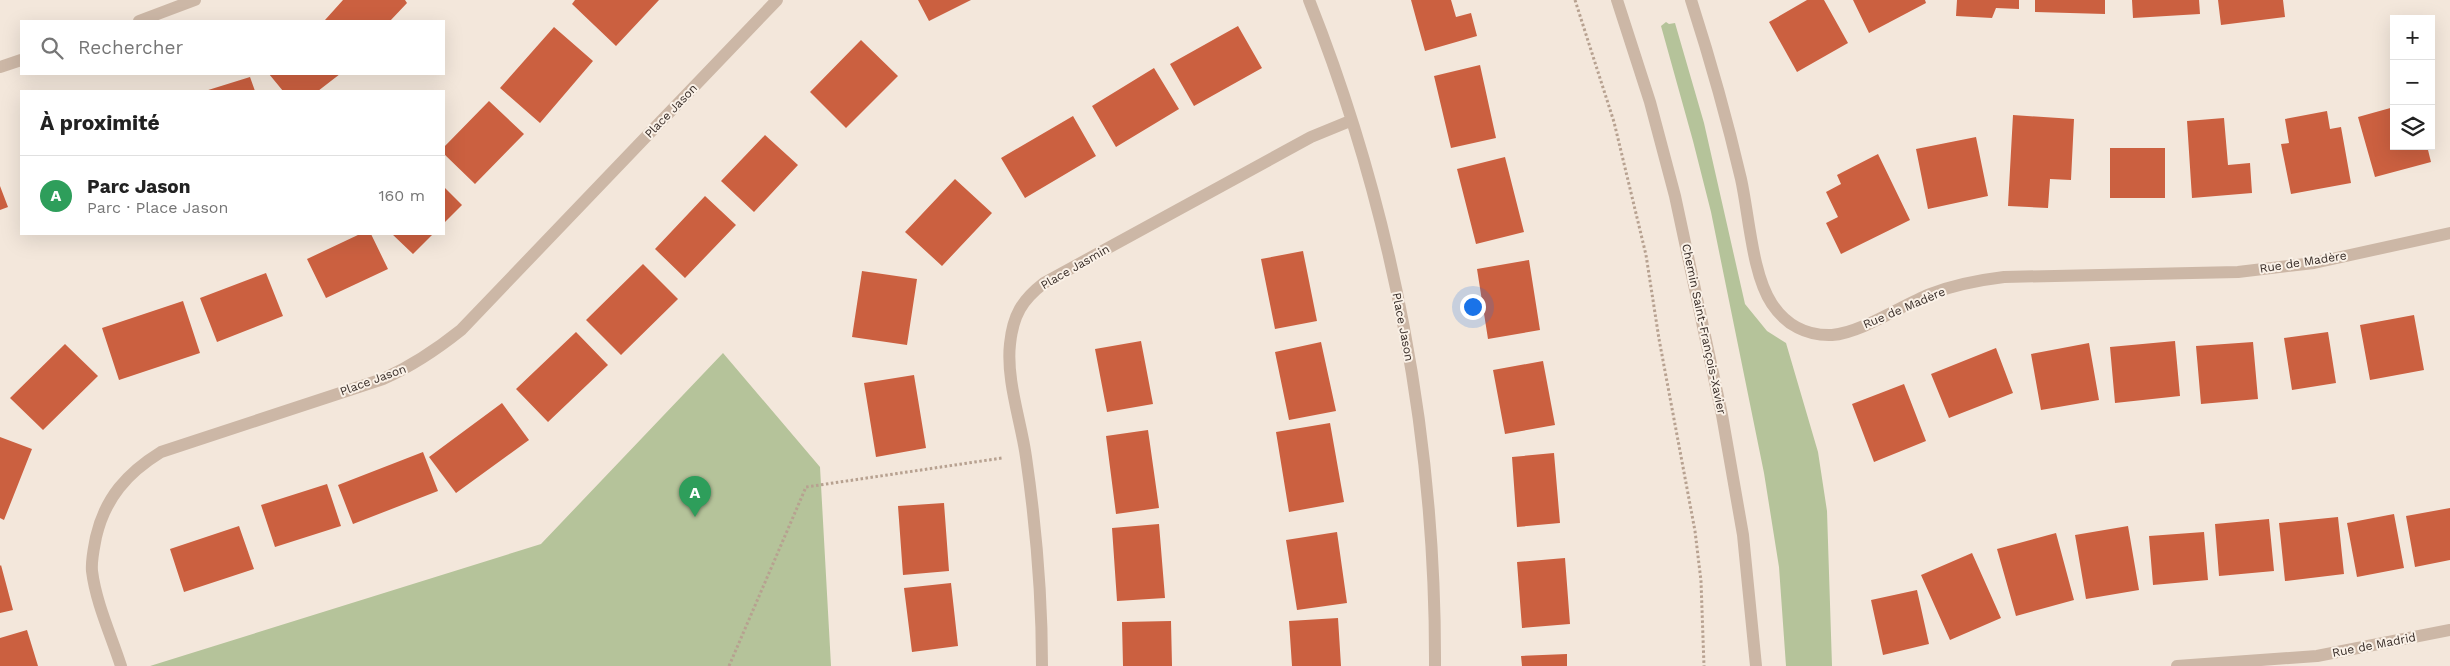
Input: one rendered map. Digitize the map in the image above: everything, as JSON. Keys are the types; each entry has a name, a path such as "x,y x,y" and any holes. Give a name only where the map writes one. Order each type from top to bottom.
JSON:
{"street":[{"path":"142,20 195,0"},
{"name":"Place Jason","path":"122,666 98,597 92,570 99,523 109,500 123,481 139,465 161,452 383,379 411,366 439,348 461,330 777,0"},
{"name":"Place Jason","path":"1309,0 1350,121 1389,258 1416,404 1430,515 1435,666"},
{"name":"Chemin Saint-François-Xavier","path":"1617,0 1650,102 1675,196 1722,415 1743,535 1756,666"},
{"name":"Rue de Madère","path":"1691,0 1715,79 1765,292 1784,320 1808,332 1834,335 1853,330 1930,294 1976,281 2004,276 2238,272 2314,263 2450,233"},
{"path":"0,67 20,60"},
{"name":"Place Jasmin","path":"1042,666 1033,507 1010,362 1012,328 1019,310 1029,295 1044,283 1311,137 1350,121"},
{"name":"Rue de Madrid","path":"2177,666 2317,656 2450,630"}],"path":[{"path":"1575,0 1614,122 1646,255 1659,339 1695,531 1701,581 1704,666"},
{"path":"729,666 806,487 1005,457"}],"green space":[{"path":"1666,22 1669,24 1675,23 1704,123 1745,304 1767,331 1786,343 1818,452 1827,511 1832,666 1786,666 1779,567 1764,473 1711,212 1661,26"},
{"path":"723,353 820,467 831,666 150,666 541,544"}],"building":[{"path":"343,0 405,0 407,3 391,20 325,20"},
{"path":"575,0 659,0 616,46 572,4"},
{"path":"918,0 971,0 929,21"},
{"path":"1411,0 1451,0 1456,17 1471,13 1477,36 1425,51"},
{"path":"1807,0 1824,0 1848,43 1797,72 1769,22"},
{"path":"1853,0 1925,0 1926,3 1869,33"},
{"path":"1957,0 2019,0 2019,9 1996,8 1992,18 1956,16"},
{"path":"2035,0 2105,0 2105,14 2035,12"},
{"path":"2132,0 2199,0 2200,14 2133,18"},
{"path":"2218,0 2283,0 2285,17 2221,25"},
{"path":"1238,26 1262,68 1194,106 1170,64"},
{"path":"554,27 593,61 540,123 500,88"},
{"path":"861,40 898,76 846,128 810,92"},
{"path":"1480,65 1496,138 1451,148 1434,76"},
{"path":"1154,68 1179,109 1116,147 1092,106"},
{"path":"270,75 339,75 319,90 282,90"},
{"path":"250,77 255,90 208,90"},
{"path":"489,101 524,134 475,184 445,155 445,146"},
{"path":"2390,108 2390,150 2428,150 2431,162 2375,177 2358,117"},
{"path":"2327,111 2330,129 2341,127 2351,183 2291,194 2281,144 2289,143 2285,119"},
{"path":"2013,115 2074,119 2071,180 2050,179 2048,208 2008,206"},
{"path":"1073,116 1096,156 1025,198 1001,158"},
{"path":"2224,118 2228,165 2250,163 2252,193 2192,198 2187,121"},
{"path":"765,135 798,165 754,212 721,181"},
{"path":"1976,137 1988,196 1928,209 1916,149"},
{"path":"2110,148 2165,148 2165,198 2110,198"},
{"path":"1878,154 1910,220 1841,254 1826,223 1838,217 1826,192 1841,184 1837,175"},
{"path":"1505,157 1524,232 1476,244 1457,169"},
{"path":"955,179 992,213 942,266 905,232"},
{"path":"0,186 8,207 0,210"},
{"path":"445,188 462,205 445,222"},
{"path":"705,196 736,225 685,278 655,249"},
{"path":"358,235 371,235 388,269 326,298 307,259"},
{"path":"393,235 432,235 413,254"},
{"path":"1303,251 1317,321 1275,329 1261,259"},
{"path":"1529,260 1540,330 1488,339 1477,269"},
{"path":"643,264 678,299 621,355 586,320"},
{"path":"862,271 917,279 907,345 852,337"},
{"path":"266,273 283,316 217,342 200,298"},
{"path":"183,301 200,353 119,380 102,328"},
{"path":"2414,315 2424,370 2370,380 2360,325"},
{"path":"576,332 608,365 548,422 516,389"},
{"path":"2328,332 2336,383 2292,390 2284,338"},
{"path":"1141,341 1153,404 1107,412 1095,349"},
{"path":"2175,341 2180,396 2115,403 2110,347"},
{"path":"1321,342 1336,411 1289,420 1275,352"},
{"path":"2253,342 2258,399 2201,404 2196,346"},
{"path":"2089,343 2099,400 2041,410 2031,354"},
{"path":"65,344 98,376 43,430 10,398"},
{"path":"1996,348 2013,393 1949,418 1931,374"},
{"path":"1543,361 1555,425 1505,434 1493,370"},
{"path":"914,375 926,448 876,457 864,383"},
{"path":"1904,384 1926,441 1874,462 1852,404"},
{"path":"502,403 529,440 456,493 429,457"},
{"path":"1330,423 1344,502 1289,512 1276,432"},
{"path":"1148,430 1159,508 1116,514 1106,436"},
{"path":"0,437 32,449 4,520 0,518"},
{"path":"423,452 438,491 353,524 338,485"},
{"path":"1554,453 1560,523 1517,527 1512,457"},
{"path":"327,484 341,526 275,547 261,505"},
{"path":"944,503 949,571 903,575 898,506"},
{"path":"2450,508 2450,560 2415,567 2406,516"},
{"path":"2394,514 2404,568 2357,577 2347,523"},
{"path":"2338,517 2344,574 2285,581 2279,523"},
{"path":"2269,519 2274,571 2219,576 2215,524"},
{"path":"1159,524 1165,598 1117,601 1112,528"},
{"path":"239,526 254,569 184,592 170,549"},
{"path":"2128,526 2139,590 2086,599 2075,535"},
{"path":"1337,532 1347,603 1297,610 1286,540"},
{"path":"2204,532 2208,580 2153,585 2149,536"},
{"path":"2056,533 2074,600 2016,616 1997,549"},
{"path":"1972,553 2001,618 1950,640 1921,575"},
{"path":"1565,558 1570,624 1522,628 1517,562"},
{"path":"0,566 13,610 0,613"},
{"path":"951,583 958,646 912,652 904,588"},
{"path":"1917,590 1929,644 1883,655 1871,600"},
{"path":"1338,618 1341,666 1292,666 1289,621"},
{"path":"1171,621 1172,666 1123,666 1122,622"},
{"path":"27,630 38,666 0,666 0,638"},
{"path":"1567,654 1567,666 1522,666 1521,656"}],"place":[{"name":"Parc Jason","path":"695,517"}]}
